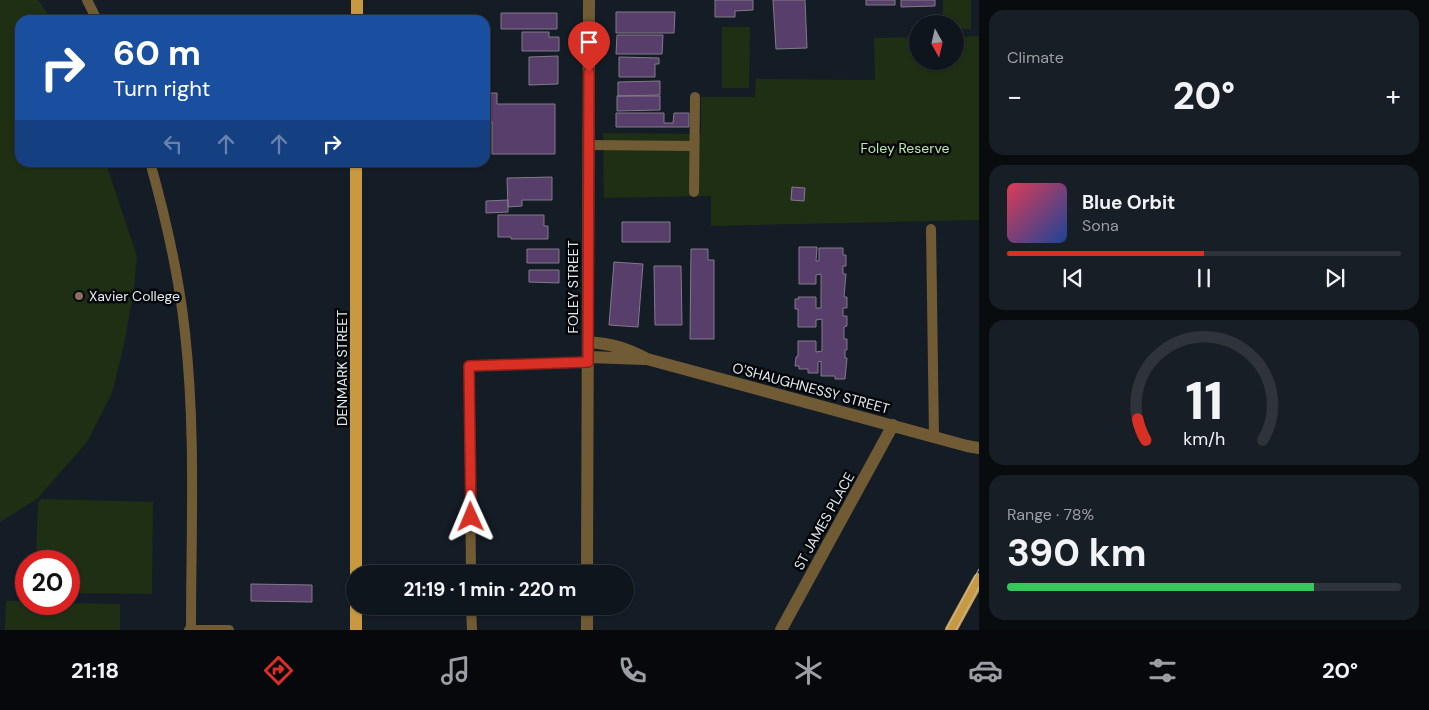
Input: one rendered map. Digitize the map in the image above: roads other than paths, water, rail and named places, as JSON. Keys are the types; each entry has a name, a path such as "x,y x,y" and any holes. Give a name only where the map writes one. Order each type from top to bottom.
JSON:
{"main road":[{"path":"357,0 357,15"},
{"name":"DENMARK STREET","path":"356,167 356,565"},
{"path":"951,630 979,579"},
{"path":"356,615 356,630"}],"street":[{"name":"FOLEY STREET","path":"587,565 589,0"},
{"name":"O'SHAUGHNESSY STREET","path":"588,342 612,344 628,349 647,359 975,449"},
{"name":"O'SHAUGHNESSY STREET","path":"588,360 647,359"},
{"name":"ST JAMES PLACE","path":"781,630 893,426"},
{"path":"587,615 587,630"}],"lane":[{"path":"87,0 94,15"},
{"path":"694,192 695,97"},
{"path":"588,145 694,146"},
{"path":"151,167 171,244 179,289 188,370 191,446 190,630 229,630"},
{"path":"931,229 934,437"},
{"path":"471,565 469,366 588,360"},
{"path":"471,615 472,630"}],"tram line":[{"path":"946,630 979,569"},
{"path":"956,630 979,587"}],"place":[{"name":"Xavier College","path":"79,296"}],"park label":[{"name":"Foley Reserve","path":"905,148"}]}
